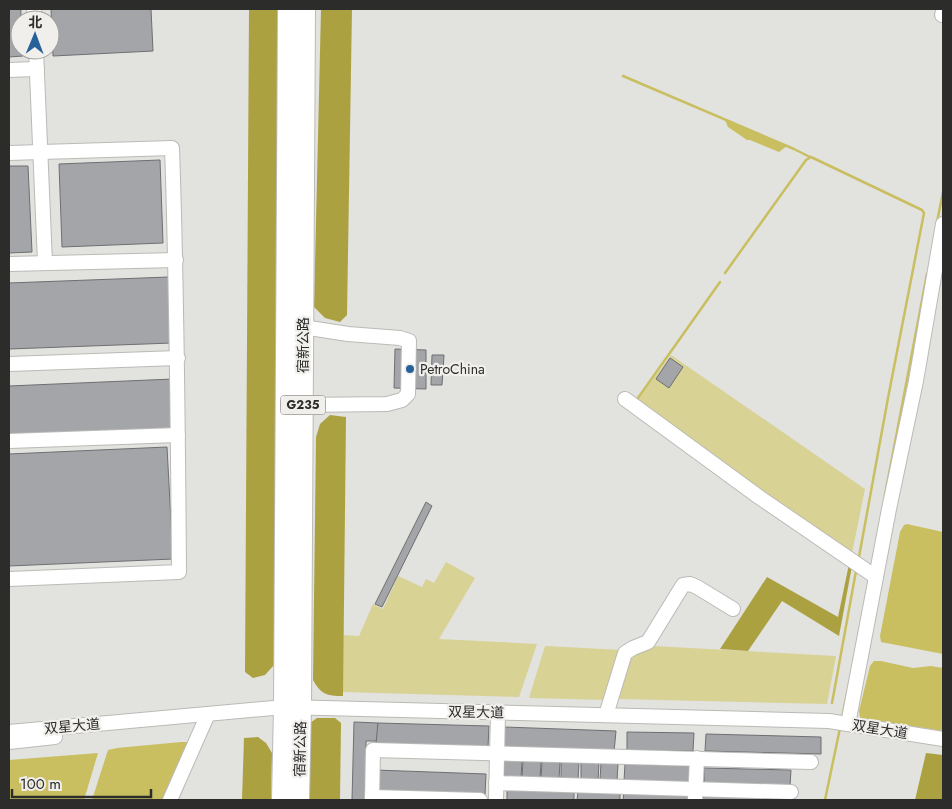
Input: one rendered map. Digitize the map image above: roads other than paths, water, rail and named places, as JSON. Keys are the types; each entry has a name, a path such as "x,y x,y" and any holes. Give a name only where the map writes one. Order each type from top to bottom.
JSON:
{"highway":[{"name":"宿新公路","path":"288,9 292,712 299,800"},
{"name":"宿新公路","path":"282,800 292,712 303,405 305,9"}],"street":[{"path":"37,60 45,263"},
{"path":"9,70 37,69"},
{"path":"9,153 172,148 178,358 179,572 9,579"},
{"path":"843,723 876,577 916,381 943,224"},
{"path":"9,264 176,260"},
{"path":"303,327 348,334 400,338 409,341 408,394 402,400 387,404 303,405"},
{"path":"9,364 178,358"},
{"path":"625,399 759,497 876,577"},
{"path":"9,441 178,435"},
{"path":"606,716 624,653 648,642 683,585 690,584 697,587 733,609"},
{"name":"双星大道","path":"9,732 292,712 498,713 828,721 943,739"},
{"path":"496,800 498,713"},
{"name":"双星大道","path":"9,742 206,719"},
{"path":"170,800 206,719"},
{"path":"480,800 372,799 373,750 811,762"},
{"path":"696,795 697,758"},
{"path":"496,782 696,795 791,792"}],"waterway":[{"path":"623,76 810,157"},
{"path":"725,273 806,160 811,157 922,210 924,213 859,557"},
{"path":"937,222 943,192"},
{"path":"885,495 927,274"},
{"path":"638,398 720,282"},
{"path":"832,703 856,571"},
{"path":"842,718 849,684"},
{"path":"825,800 840,728"}],"place":[{"name":"PetroChina","path":"410,369"}]}
